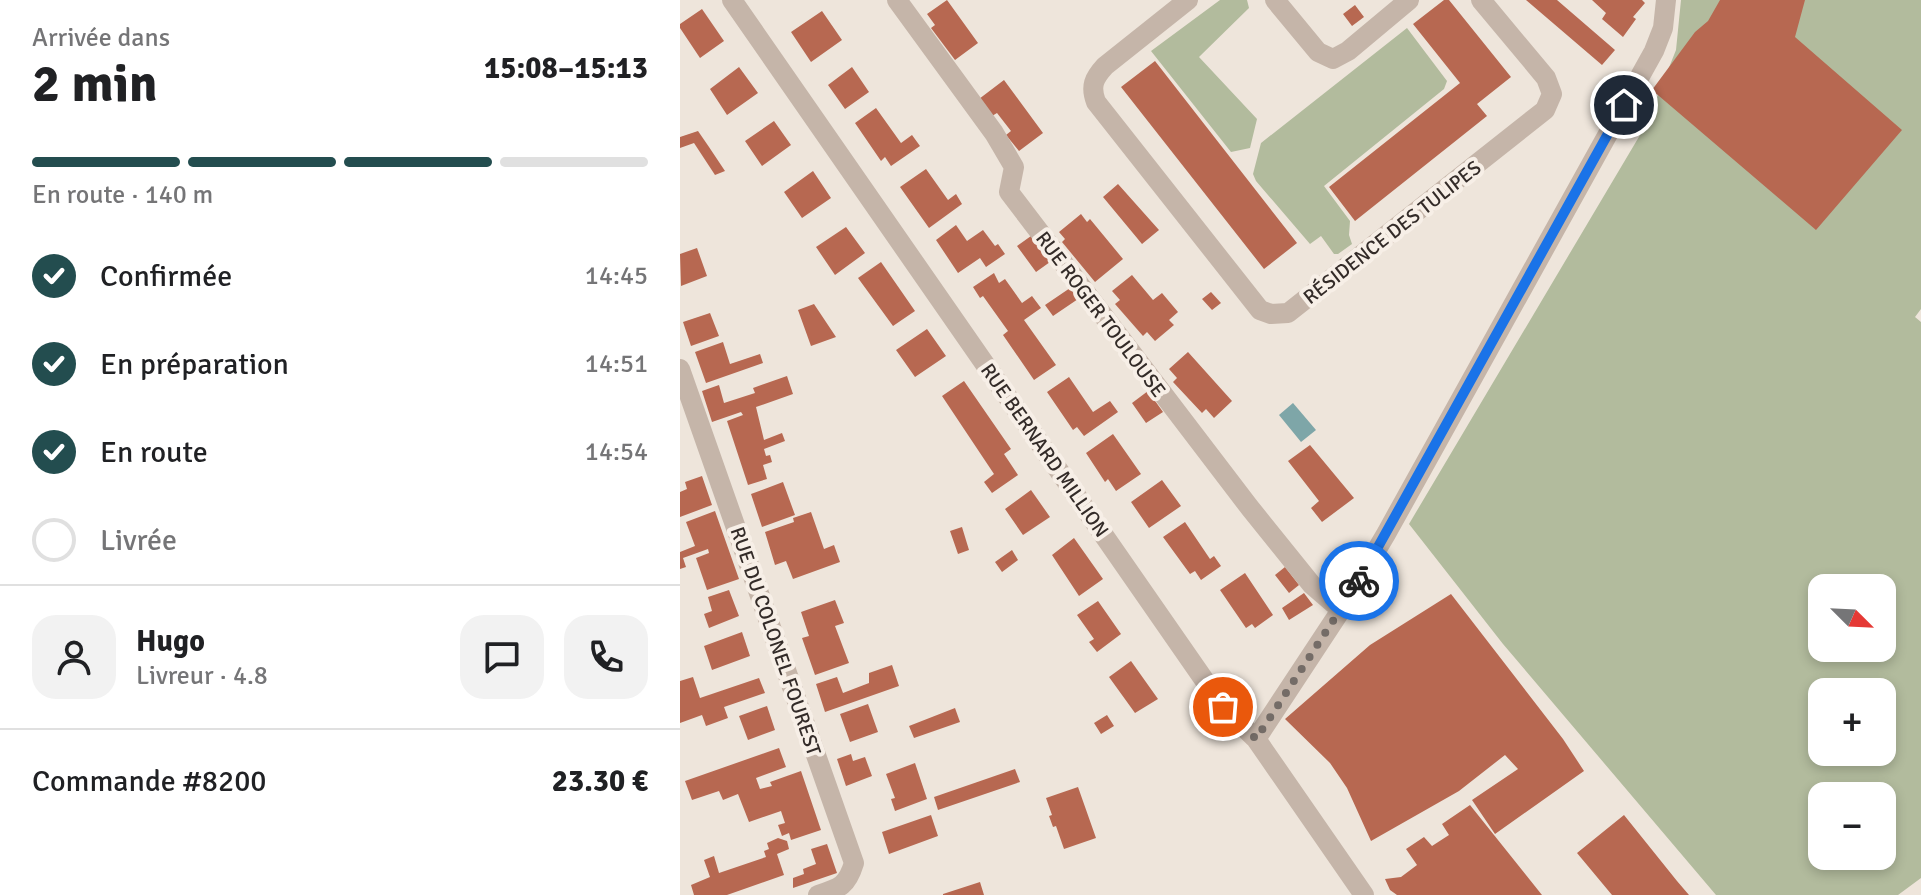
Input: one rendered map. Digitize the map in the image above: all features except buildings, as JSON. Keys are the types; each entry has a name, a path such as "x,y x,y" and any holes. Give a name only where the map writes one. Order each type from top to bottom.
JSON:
{"street":[{"name":"RUE BERNARD MILLION","path":"732,0 1223,707 1256,739 1364,895"},
{"name":"RUE ROGER TOULOUSE","path":"897,0 994,133 1014,167 1009,192 1250,508 1312,585 1341,610"},
{"name":"RÉSIDENCE DES TULIPES","path":"1188,0 1105,66 1096,76 1092,92 1096,102 1260,310 1279,315 1288,313 1313,294 1539,117 1549,105 1552,94 1546,78 1481,0"},
{"path":"1275,0 1318,52 1333,59 1348,51 1409,0"},
{"path":"1256,739 1341,610 1654,51 1663,28 1666,0"},
{"name":"RUE DU COLONEL FOUREST","path":"680,369 854,863 850,878 840,888 818,895"}],"green space":[{"path":"1220,0 1247,0 1249,8 1199,57 1257,119 1250,148 1231,152 1151,51"},
{"path":"1681,0 1921,0 1921,309 1915,317 1921,322 1921,878 1898,895 1716,895 1503,644 1409,524 1646,125 1676,50"},
{"path":"1407,28 1447,81 1444,89 1324,186 1350,221 1352,244 1334,254 1321,236 1310,244 1256,181 1253,174 1261,143"}],"water":[{"path":"1293,403 1316,430 1301,442 1279,415"}],"way so far":[{"path":"1223,707 1256,739 1359,581"}],"route":[{"path":"1359,581 1624,105"}]}
